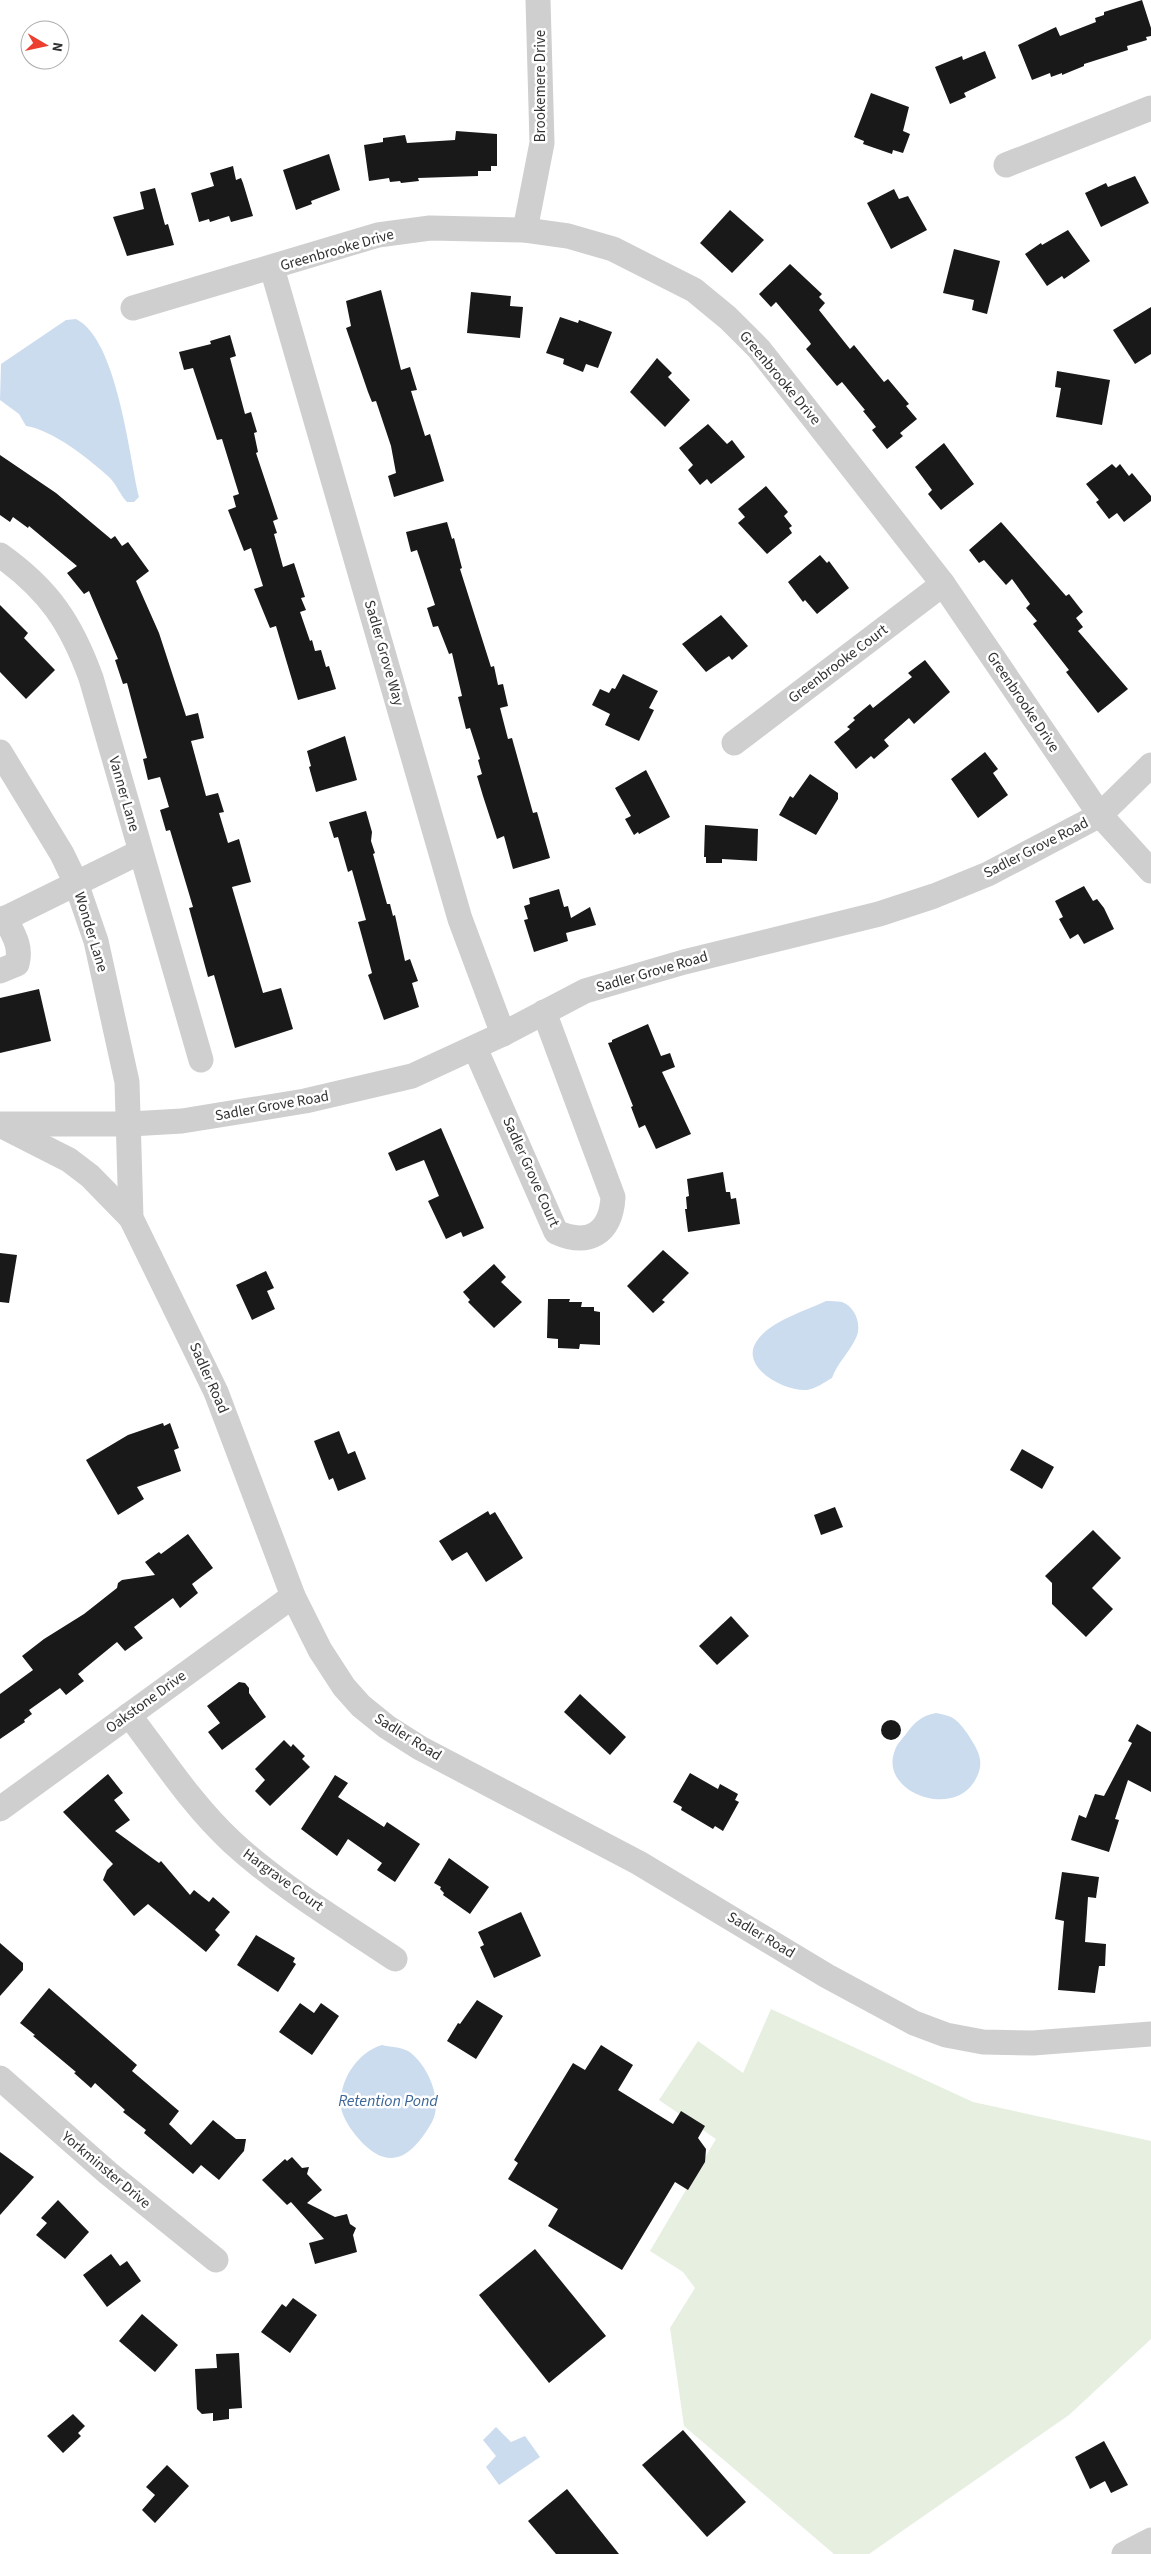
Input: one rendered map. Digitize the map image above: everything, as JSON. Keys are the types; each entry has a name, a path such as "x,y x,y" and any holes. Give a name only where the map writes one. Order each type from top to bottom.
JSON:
{"street":[{"name":"Brookemere Drive","path":"525,230 542,143 538,0"},
{"path":"1006,165 1151,108"},
{"name":"Greenbrooke Drive","path":"133,308 378,235 430,228 525,230 568,236 613,249 694,290 728,318 759,349 943,584 1100,815 1151,871"},
{"name":"Sadler Grove Way","path":"272,268 460,919 503,1034"},
{"name":"Vanner Lane","path":"0,555 41,589 64,617 79,646 91,678 201,1060"},
{"name":"Greenbrooke Court","path":"734,743 943,584"},
{"name":"Wonder Lane","path":"2,754 62,854 76,883 96,941 119,1038 127,1082 130,1124"},
{"name":"Sadler Grove Road","path":"130,1124 182,1121 241,1113 362,1089 412,1076 475,1048 585,991 666,967 879,914 934,896 988,874 1100,815 1151,765"},
{"path":"0,971 16,964 20,954 18,944 2,919 140,852"},
{"name":"Sadler Grove Court","path":"475,1048 556,1232 571,1238 588,1238 601,1230 612,1216 613,1197 544,1012"},
{"path":"0,1125 130,1124"},
{"name":"Sadler Road","path":"130,1124 131,1218 216,1392 293,1596 320,1650 344,1687 361,1706 387,1728 420,1748 639,1864 827,1976 914,2023 946,2035 983,2042 1033,2043 1151,2034"},
{"path":"0,1125 69,1160 90,1176 131,1218"},
{"name":"Oakstone Drive","path":"0,1809 293,1596"},
{"name":"Hargrave Court","path":"129,1715 198,1806 230,1840 262,1868 395,1959"},
{"name":"Yorkminster Drive","path":"0,2078 108,2174 216,2260"},
{"path":"1124,2554 1151,2540"}],"green space":[{"path":"771,2009 973,2102 1151,2141 1151,2339 1069,2415 869,2554 834,2554 684,2426 670,2328 695,2288 683,2272 650,2251 716,2139 659,2100 698,2041 743,2073"}],"water":[{"path":"76,319 90,331 102,349 111,373 119,400 139,497 134,502 127,502 109,477 81,454 48,433 26,426 19,414 0,400 1,364 66,320"},
{"path":"826,1301 847,1304 854,1312 858,1323 856,1338 832,1378 817,1387 807,1390 787,1387 766,1375 753,1358 753,1348 759,1338 773,1326 790,1316"},
{"path":"936,1713 954,1718 959,1723 973,1742 980,1758 980,1769 974,1782 963,1793 950,1798 934,1799 919,1795 906,1788 897,1778 893,1765 895,1750 909,1730 922,1718"},
{"name":"Retention Pond","path":"382,2045 408,2051 415,2057 432,2083 436,2104 432,2122 416,2144 399,2157 390,2158 380,2156 369,2149 358,2138 348,2124 341,2108 343,2088 351,2069 365,2054"},
{"path":"496,2427 511,2442 525,2436 540,2457 499,2485 486,2467 496,2456 483,2440"}],"building":[{"path":"1142,0 1151,28 1151,36 1146,37 1147,40 1127,46 1128,50 1084,64 1084,66 1062,75 1062,73 1051,77 1050,73 1032,80 1018,45 1056,27 1060,36 1096,22 1095,18 1104,15 1104,12"},
{"path":"985,51 996,78 964,93 966,97 950,104 935,67 962,56 963,60"},
{"path":"871,93 909,107 903,131 910,134 903,153 893,150 892,154 863,144 864,141 854,137"},
{"path":"456,131 497,134 497,166 491,166 491,171 478,171 478,176 418,178 419,181 401,183 400,181 390,182 389,178 369,181 364,145 383,142 383,138 405,135 407,143 455,140"},
{"path":"329,154 340,190 311,201 312,204 296,210 283,170"},
{"path":"233,166 236,180 241,178 243,183 253,216 231,222 229,216 210,222 209,219 199,222 191,193 214,186 210,173"},
{"path":"1135,176 1149,203 1101,227 1085,193 1106,183 1108,187"},
{"path":"155,188 165,225 168,224 174,245 127,256 113,217 144,209 140,192"},
{"path":"894,189 899,199 908,196 927,230 891,249 867,203"},
{"path":"730,210 764,240 732,273 700,243"},
{"path":"1068,230 1090,261 1064,279 1062,276 1047,286 1025,254 1041,243 1042,245"},
{"path":"954,249 1000,261 987,314 972,310 974,300 943,293"},
{"path":"790,264 822,294 819,297 825,303 819,310 850,349 854,345 884,382 888,379 909,404 906,406 917,419 900,433 903,436 887,449 872,430 876,427 863,411 865,410 842,382 837,386 806,349 811,344 809,341 776,302 771,307 759,294"},
{"path":"381,290 401,370 410,367 417,390 411,391 425,436 430,434 444,481 394,497 388,476 396,473 391,446 376,401 372,402 368,392 346,328 351,326 346,301"},
{"path":"471,292 511,296 510,306 523,307 520,338 467,333"},
{"path":"1151,307 1151,354 1135,364 1113,330"},
{"path":"560,317 578,323 579,320 612,332 598,368 586,364 583,372 563,364 564,359 546,353"},
{"path":"230,335 236,356 230,358 245,414 251,412 257,432 254,433 258,452 256,453 278,519 273,521 277,533 274,534 283,567 294,563 305,597 301,598 306,610 300,612 315,651 321,650 326,667 329,666 336,689 298,700 276,626 270,628 254,589 263,586 251,548 244,551 228,510 236,507 233,496 239,494 222,439 217,440 193,368 184,370 179,352 211,344 210,341"},
{"path":"657,358 672,373 668,377 690,400 665,427 630,392"},
{"path":"1057,371 1110,380 1102,425 1056,417 1061,388 1055,387"},
{"path":"708,424 727,444 732,440 745,457 711,484 707,479 700,485 688,470 693,465 679,448"},
{"path":"944,443 974,484 941,510 928,494 932,490 915,467"},
{"path":"0,455 56,493 111,539 115,536 122,546 128,542 149,571 136,581 159,633 186,716 198,713 204,738 191,741 206,796 218,793 224,812 219,813 228,843 239,839 251,882 232,887 263,993 281,988 293,1029 235,1048 214,975 208,977 189,908 193,907 170,830 166,831 160,810 169,807 160,777 148,780 143,759 147,758 127,683 123,684 115,660 118,659 89,591 84,594 67,573 77,566 29,526 28,528 13,517 10,522 0,515"},
{"path":"1112,464 1116,468 1120,464 1129,476 1132,473 1151,496 1151,501 1124,522 1117,513 1109,519 1096,502 1099,500 1086,484"},
{"path":"766,486 788,512 784,516 792,526 789,528 792,533 767,554 738,523 745,517 738,509"},
{"path":"447,522 452,539 454,538 462,568 460,569 491,667 494,666 498,685 503,684 508,706 500,708 508,739 512,738 533,813 537,812 550,858 513,869 504,836 497,839 477,776 482,774 478,760 480,759 470,728 466,729 458,697 462,696 452,653 449,654 438,626 433,627 427,608 435,605 417,550 411,552 406,532"},
{"path":"1001,522 1066,596 1069,594 1083,612 1076,618 1083,627 1078,631 1128,689 1098,713 1066,672 1069,670 1033,624 1037,621 1026,608 1030,604 1012,579 1006,585 984,560 979,563 969,550"},
{"path":"820,555 827,563 829,561 849,588 817,614 805,600 803,602 788,582"},
{"path":"0,605 28,633 24,638 55,670 26,699 0,672"},
{"path":"721,615 748,646 732,660 729,656 706,672 682,644"},
{"path":"925,660 950,692 914,724 909,718 884,740 889,746 874,759 871,756 856,769 834,742 850,729 847,727 855,720 853,718 870,704 873,708 912,677 908,673"},
{"path":"623,674 658,691 649,708 654,710 639,741 605,725 610,714 592,705 600,689 609,693 612,688 615,689"},
{"path":"345,736 357,780 316,792 307,751"},
{"path":"985,752 998,769 993,773 1008,795 978,818 951,779"},
{"path":"646,770 670,817 634,835 625,819 631,816 615,788"},
{"path":"810,774 838,793 838,799 816,835 779,815 790,796 793,798"},
{"path":"366,811 372,832 371,841 375,853 373,854 387,904 390,904 393,916 395,915 405,961 410,959 418,981 412,983 419,1007 384,1020 368,975 372,973 358,922 366,920 352,870 348,872 338,837 334,838 329,822"},
{"path":"705,825 758,829 757,861 722,859 722,863 706,863 706,857 704,857"},
{"path":"1084,886 1093,901 1097,899 1104,908 1114,929 1084,944 1078,934 1070,939 1059,919 1063,917 1055,901"},
{"path":"559,889 564,907 568,906 571,918 590,907 596,925 566,933 568,941 534,952 524,920 528,919 524,906 530,904 529,898"},
{"path":"39,989 51,1041 0,1053 0,998"},
{"path":"648,1024 661,1056 670,1053 675,1067 662,1072 691,1134 656,1149 645,1125 639,1128 631,1107 633,1106 608,1043"},
{"path":"441,1128 484,1228 463,1237 461,1232 446,1239 428,1201 439,1196 424,1160 396,1171 388,1153"},
{"path":"723,1172 726,1192 730,1192 731,1199 736,1198 740,1224 688,1232 685,1209 687,1209 686,1197 689,1196 687,1179"},
{"path":"663,1250 689,1273 662,1300 665,1302 653,1313 627,1286"},
{"path":"0,1253 17,1255 9,1303 0,1302"},
{"path":"494,1264 506,1277 501,1282 522,1302 494,1328 468,1302 470,1300 463,1292"},
{"path":"266,1271 274,1288 267,1291 275,1309 252,1320 236,1285"},
{"path":"548,1299 570,1299 569,1302 582,1302 581,1307 594,1307 594,1311 600,1312 600,1345 580,1344 579,1349 558,1348 558,1339 547,1338"},
{"path":"163,1423 164,1426 170,1423 179,1448 174,1450 181,1471 137,1487 144,1499 118,1515 86,1460 128,1435"},
{"path":"339,1431 348,1454 355,1451 366,1479 338,1491 333,1478 329,1480 314,1441"},
{"path":"1022,1449 1054,1467 1042,1489 1010,1470"},
{"path":"835,1507 843,1527 821,1535 814,1515"},
{"path":"488,1511 490,1515 495,1512 523,1558 486,1582 467,1552 452,1561 439,1541"},
{"path":"1093,1530 1121,1558 1092,1588 1113,1609 1086,1637 1052,1604 1052,1583 1045,1576"},
{"path":"188,1534 213,1568 192,1584 198,1593 180,1608 173,1598 134,1627 143,1638 125,1651 117,1642 78,1674 84,1681 66,1695 60,1688 29,1710 32,1714 24,1720 25,1722 0,1739 0,1694 33,1670 22,1656 44,1639 84,1614 117,1588 118,1583 122,1580 155,1575 145,1562 159,1552 161,1554"},
{"path":"731,1616 749,1636 717,1665 699,1646"},
{"path":"239,1682 245,1683 249,1688 249,1693 266,1717 222,1750 208,1732 220,1723 207,1706"},
{"path":"580,1694 626,1737 610,1755 564,1712"},
{"path":"891,1720 898,1723 901,1730 898,1737 891,1740 884,1737 881,1730 884,1723"},
{"path":"1137,1724 1151,1732 1151,1792 1128,1780 1115,1819 1119,1820 1109,1852 1071,1840 1079,1815 1086,1818 1095,1794 1104,1796 1132,1743 1128,1741"},
{"path":"284,1740 291,1747 293,1744 305,1756 302,1759 310,1767 270,1806 255,1791 265,1780 255,1769"},
{"path":"690,1773 718,1789 720,1784 738,1794 735,1800 739,1802 723,1831 715,1826 713,1829 681,1810 682,1807 673,1802"},
{"path":"108,1774 123,1793 114,1800 130,1820 115,1831 159,1863 161,1861 190,1895 194,1890 209,1902 213,1897 230,1912 215,1930 220,1935 206,1952 148,1904 134,1916 103,1880 107,1870 113,1864 63,1812"},
{"path":"335,1775 348,1783 338,1797 384,1827 387,1822 420,1844 395,1882 377,1870 382,1863 348,1839 337,1856 301,1829"},
{"path":"449,1858 489,1887 470,1914 443,1895 441,1887 434,1883"},
{"path":"1062,1872 1099,1877 1096,1898 1088,1897 1085,1942 1106,1944 1105,1966 1099,1966 1095,1993 1058,1990 1064,1921 1055,1919"},
{"path":"521,1912 541,1956 494,1978 480,1947 484,1945 478,1932"},
{"path":"256,1935 295,1958 293,1962 296,1964 278,1992 237,1965"},
{"path":"0,1943 23,1963 23,1970 0,1996"},
{"path":"49,1988 137,2065 132,2071 179,2111 169,2124 191,2145 213,2120 236,2139 246,2139 244,2151 219,2180 201,2165 193,2174 144,2133 146,2130 123,2112 125,2110 95,2083 91,2088 74,2073 76,2072 20,2023"},
{"path":"477,2000 503,2016 476,2059 447,2041 458,2023 460,2024"},
{"path":"300,2003 314,2013 321,2003 339,2016 312,2055 279,2032"},
{"path":"601,2045 633,2065 618,2090 673,2124 681,2111 705,2126 698,2138 706,2149 705,2162 688,2190 675,2182 622,2270 548,2226 558,2209 508,2179 518,2163 514,2160 573,2063 585,2070"},
{"path":"0,2152 34,2177 0,2215"},
{"path":"292,2157 302,2168 309,2167 307,2174 322,2190 307,2203 335,2217 347,2214 350,2224 356,2228 353,2235 357,2252 315,2264 309,2243 324,2239 291,2202 287,2205 262,2180 285,2159 287,2161"},
{"path":"58,2200 89,2232 65,2259 36,2235 47,2223 41,2218"},
{"path":"535,2249 606,2336 549,2383 479,2295"},
{"path":"111,2254 120,2266 127,2261 141,2281 107,2307 83,2275"},
{"path":"293,2298 317,2315 290,2353 261,2332 282,2304 286,2307"},
{"path":"142,2314 178,2345 155,2372 119,2341"},
{"path":"239,2353 242,2408 229,2409 229,2419 213,2421 213,2413 202,2414 197,2409 195,2369 217,2368 216,2354"},
{"path":"73,2414 85,2426 78,2433 81,2436 63,2453 47,2436"},
{"path":"683,2430 746,2502 707,2537 642,2465"},
{"path":"1104,2441 1128,2485 1111,2493 1105,2481 1090,2489 1075,2457"},
{"path":"167,2465 189,2486 155,2523 142,2510 155,2495 146,2487"},
{"path":"567,2489 619,2554 556,2554 528,2521"}]}
